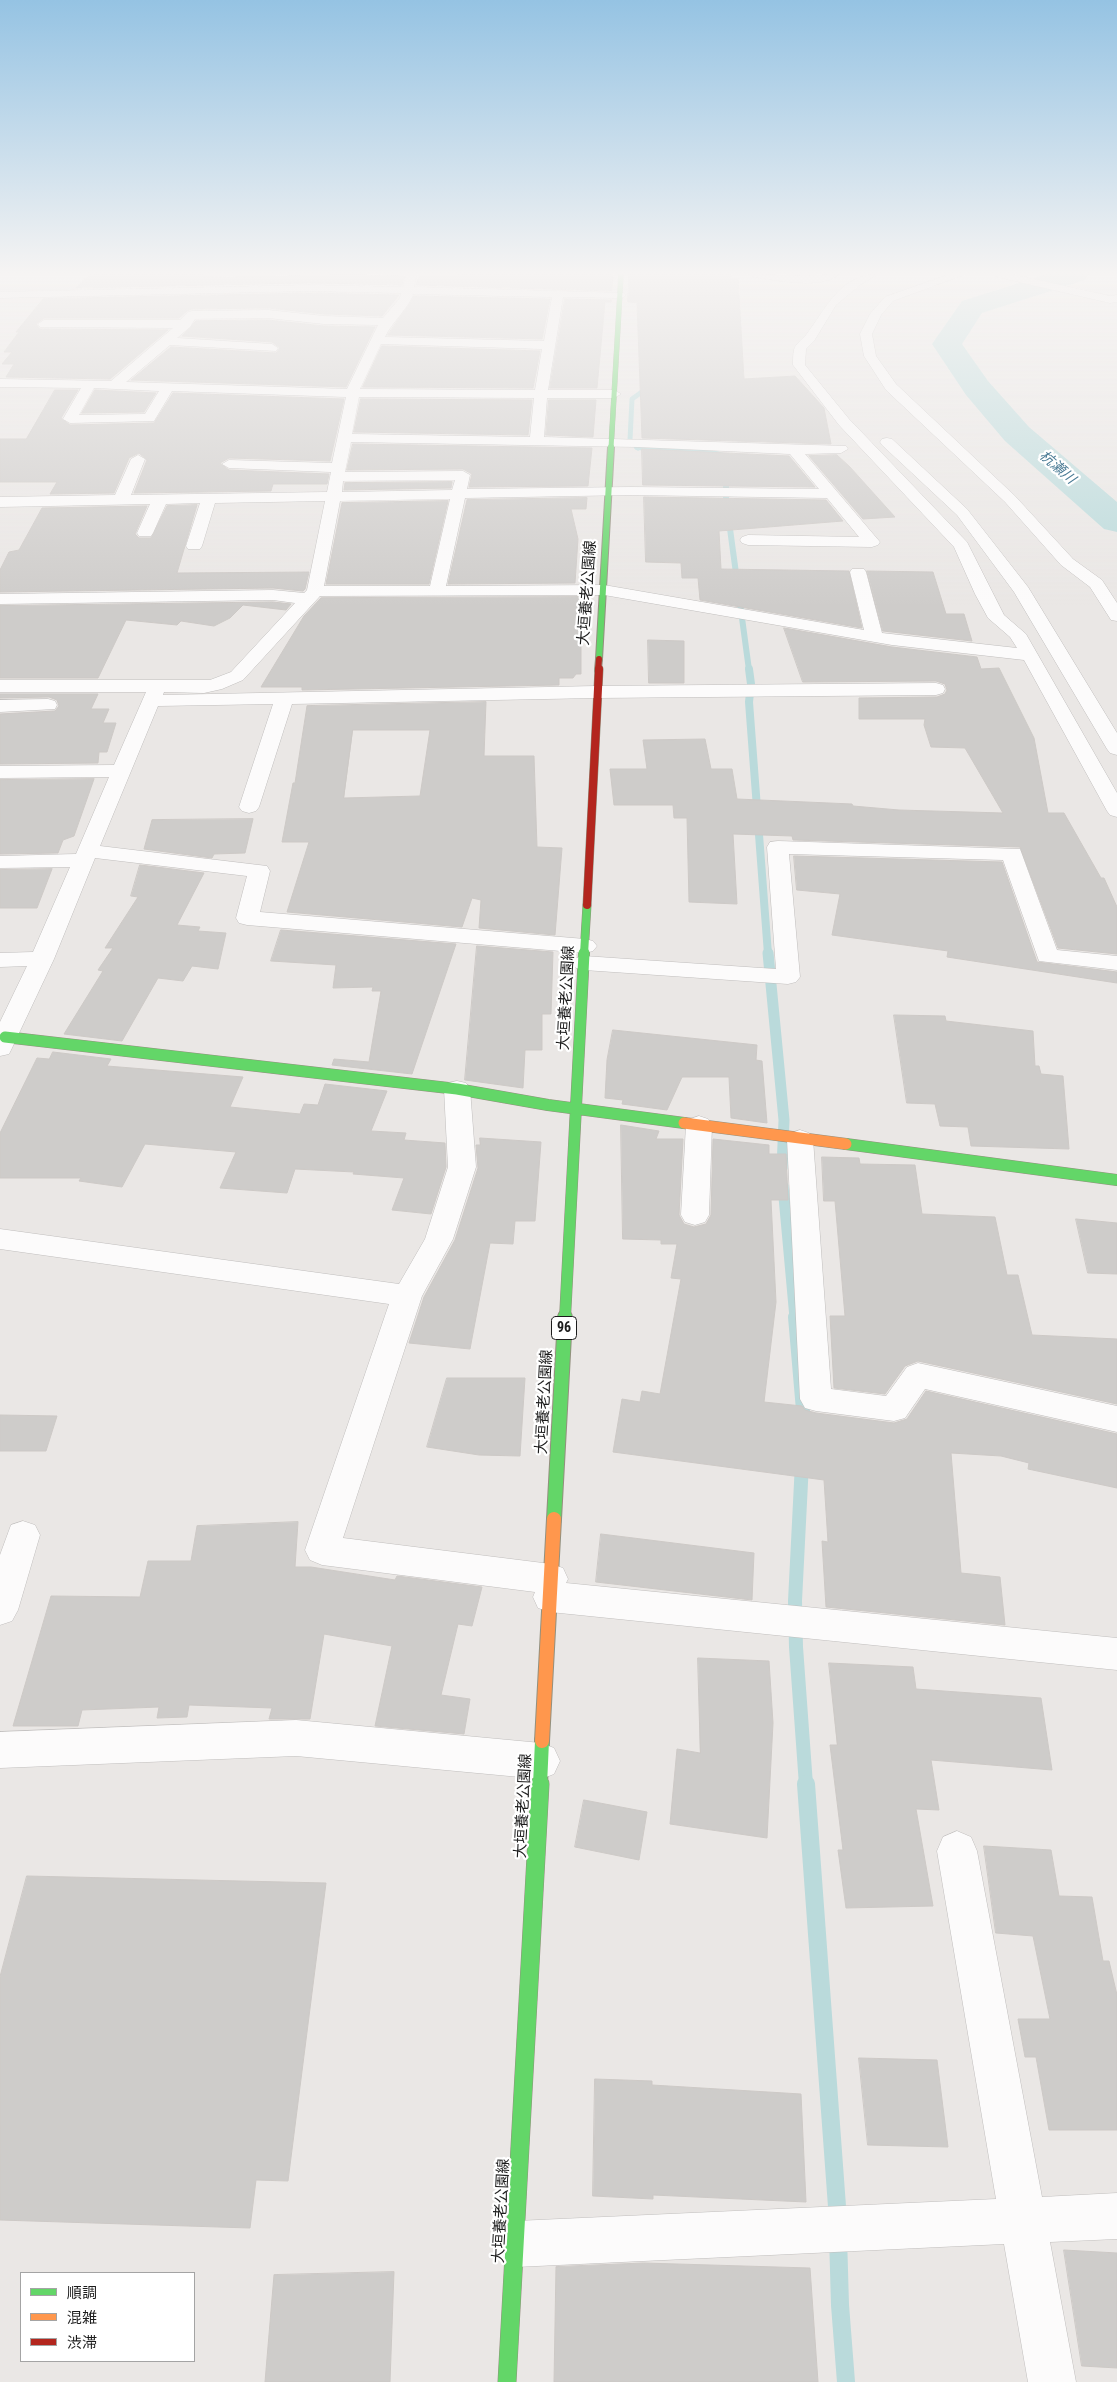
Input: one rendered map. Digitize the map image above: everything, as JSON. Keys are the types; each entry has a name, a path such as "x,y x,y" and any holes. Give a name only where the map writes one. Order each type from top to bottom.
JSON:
{"main road":[{"name":"大垣養老公園線","path":"508,2382 584,955 596,692 604,590 615,385"},
{"path":"2,1042 457,1089 699,1125 1117,1180"}],"street":[{"path":"89,385 70,419 149,418 167,388"},
{"path":"104,385 353,394 614,394"},
{"path":"100,704 152,697 215,685 237,676 311,595 333,497 355,385"},
{"path":"537,442 542,385"},
{"path":"815,385 844,422 960,546 997,618 1016,634 1030,655 1117,811"},
{"path":"889,385 1010,499 1068,562 1096,584 1117,616"},
{"path":"880,434 962,512 1022,591 1117,749"},
{"path":"344,438 841,450"},
{"path":"748,540 872,542 794,450"},
{"path":"121,500 138,459"},
{"path":"229,464 338,472 463,474 437,590"},
{"path":"0,502 609,492 832,494"},
{"path":"194,546 209,498"},
{"path":"145,533 160,499"},
{"path":"858,572 874,637"},
{"path":"0,599 273,596 437,590 604,590 874,637 1030,655"},
{"path":"0,686 152,697 284,698 596,692 936,689"},
{"path":"2,1042 42,959 152,697"},
{"path":"249,807 284,698"},
{"path":"0,706 70,705"},
{"path":"0,772 121,771"},
{"path":"0,862 86,855 259,871 247,918 788,977 778,847 1012,854 1047,956 1117,963"},
{"path":"0,960 42,959"},
{"path":"457,1089 462,1167 439,1239 407,1296 322,1550 551,1588 1117,1654"},
{"path":"695,1215 699,1125"},
{"path":"800,1138 816,1399 894,1409 918,1375 1117,1419"},
{"path":"0,1240 407,1296"},
{"path":"0,1610 23,1535"},
{"path":"0,1750 296,1738 541,1761"},
{"path":"957,1851 1052,2382"},
{"path":"516,2244 1117,2216"}],"building":[{"path":"289,385 347,385 346,387"},
{"path":"364,385 534,385 533,388 363,387"},
{"path":"550,385 597,385 597,388 550,388"},
{"path":"640,385 803,385 824,408 831,444 642,438"},
{"path":"55,390 78,390 61,418 70,425 154,423 173,393 344,399 330,461 229,458 220,463 229,470 329,474 327,484 273,484 271,491 134,493 147,460 139,453 129,458 114,493 50,494 57,482 0,482 0,439 26,439"},
{"path":"95,390 156,393 144,412 82,413"},
{"path":"361,399 532,400 528,435 354,432"},
{"path":"549,400 596,400 593,437 546,435"},
{"path":"353,444 592,448 588,486 469,487 472,474 463,469 347,470"},
{"path":"642,449 789,456 815,487 643,485"},
{"path":"837,455 895,517 863,519 809,456"},
{"path":"452,482 451,488 344,490 345,483"},
{"path":"644,497 826,500 843,521 719,531 721,569 849,571 862,628 700,600 698,578 682,578 681,563 646,562"},
{"path":"587,498 586,509 571,509 578,539 575,583 448,584 467,500"},
{"path":"448,501 429,584 326,584 342,503"},
{"path":"197,505 177,573 309,572 305,589 303,591 273,588 0,592 0,570 9,552 19,550 42,508 147,506 135,534 139,538 151,538 167,506"},
{"path":"867,571 933,572 946,614 964,614 972,641 883,631"},
{"path":"581,597 581,674 576,674 573,678 559,678 559,685 302,690 302,687 261,687 304,616 321,598"},
{"path":"273,602 291,604 286,610 243,605 230,618 214,626 181,621 177,625 126,620 98,678 0,678 0,606"},
{"path":"784,628 892,647 977,657 981,669 999,668 1034,738 1048,813 1064,813 1101,878 1104,878 1117,907 1117,954 1058,948 1020,847 793,840 792,836 733,834 737,904 689,902 687,818 674,818 673,805 614,805 610,769 647,769 643,740 705,739 711,769 732,769 737,799 852,804 853,806 899,810 1003,813 965,748 931,747 924,725 925,719 859,719 859,698 937,697 945,694 947,690 945,684 936,681 803,682"},
{"path":"648,640 684,641 684,683 649,683"},
{"path":"0,694 98,694 91,709 109,709 103,723 116,723 107,752 99,752 98,763 0,764 0,714 55,711 59,706 57,700 49,697 0,698"},
{"path":"486,702 484,756 534,756 537,847 562,848 555,935 479,928 481,900 472,898 462,927 287,912 309,842 282,842 293,783 295,783 307,706","holes":["353,730 430,730 420,796 344,798"]},
{"path":"94,779 74,836 63,840 58,853 0,854 0,780"},
{"path":"253,819 245,853 214,854 212,858 144,849 152,820"},
{"path":"794,856 1002,862 1037,962 1117,972 1117,983 947,957 948,951 832,935 840,894 797,890"},
{"path":"140,865 204,873 177,925 200,927 198,931 226,933 218,969 192,966 183,981 158,978 122,1041 64,1034 103,971 98,970 113,948 105,948 138,897 131,896"},
{"path":"52,869 37,908 0,908 0,870"},
{"path":"281,930 456,944 412,1074 332,1065 334,1059 369,1062 381,991 372,991 373,987 333,988 336,965 271,961"},
{"path":"477,946 553,952 551,1014 542,1014 542,1050 525,1050 523,1088 465,1080"},
{"path":"894,1015 945,1016 946,1021 1033,1031 1035,1066 1039,1066 1041,1074 1063,1076 1069,1149 971,1146 968,1127 940,1126 935,1104 907,1103"},
{"path":"613,1030 757,1045 756,1060 762,1061 767,1123 731,1118 729,1077 682,1077 667,1110 622,1104 623,1100 605,1098 607,1060"},
{"path":"53,1052 111,1059 107,1066 243,1077 230,1107 300,1114 304,1104 318,1105 325,1084 387,1091 371,1131 406,1133 404,1140 445,1143 446,1167 431,1214 392,1210 404,1178 353,1174 354,1172 295,1169 287,1193 220,1188 236,1152 145,1144 122,1187 79,1181 81,1178 0,1178 0,1133 37,1058 49,1059"},
{"path":"621,1125 659,1131 656,1139 683,1139 679,1215 684,1224 694,1227 706,1224 711,1215 713,1139 769,1145 769,1154 786,1154 788,1200 771,1200 776,1302 764,1402 802,1406 805,1410 816,1413 894,1423 907,1419 926,1391 1117,1434 1117,1488 1028,1469 1029,1463 1001,1456 951,1453 961,1573 1000,1577 1005,1625 826,1607 822,1541 828,1542 824,1480 613,1452 622,1399 640,1402 642,1391 660,1394 681,1279 671,1278 677,1244 661,1244 661,1240 623,1239"},
{"path":"480,1138 541,1142 535,1221 515,1221 513,1244 490,1243 470,1349 409,1343 424,1297 455,1240 478,1168 476,1145 480,1145"},
{"path":"822,1157 859,1158 860,1164 915,1165 922,1214 995,1217 1007,1275 1018,1275 1032,1335 1117,1339 1117,1404 918,1361 905,1366 885,1394 834,1388 830,1316 845,1316 835,1201 824,1201"},
{"path":"1076,1219 1117,1223 1117,1274 1088,1273"},
{"path":"447,1378 525,1378 520,1456 479,1455 427,1447"},
{"path":"0,1415 57,1416 46,1451 0,1451"},
{"path":"298,1522 295,1567 311,1567 395,1580 397,1576 482,1587 472,1626 458,1624 441,1695 470,1699 464,1734 375,1726 392,1646 324,1634 310,1719 269,1719 272,1708 189,1705 187,1717 157,1718 159,1707 82,1710 78,1726 13,1726 51,1596 140,1597 148,1561 191,1561 197,1526"},
{"path":"601,1534 754,1553 752,1600 596,1582"},
{"path":"698,1658 769,1661 773,1723 767,1838 670,1824 677,1749 700,1753"},
{"path":"829,1663 913,1667 916,1689 1041,1698 1052,1770 931,1760 939,1810 916,1809 933,1906 846,1908 838,1850 843,1850 830,1745 837,1745"},
{"path":"584,1800 647,1812 639,1860 575,1847"},
{"path":"984,1846 1051,1850 1059,1896 1092,1897 1103,1961 1109,1961 1117,1995 1117,2130 1049,2130 1036,2057 1025,2057 1018,2019 1050,2019 1033,1936 996,1933"},
{"path":"27,1876 326,1883 288,2181 256,2180 250,2228 0,2220 0,1977"},
{"path":"859,2058 937,2060 948,2147 868,2145"},
{"path":"595,2079 652,2081 652,2085 801,2094 806,2202 653,2195 653,2199 593,2196"},
{"path":"1064,2250 1117,2253 1117,2368 1082,2366"},
{"path":"644,2263 810,2268 818,2382 554,2382 556,2267"},
{"path":"394,2272 390,2382 265,2382 274,2275"}],"waterway":[{"path":"637,447 630,440 632,399 651,385"},
{"name":"杭瀬川","path":"975,385 1017,434 1117,521"},
{"path":"637,447 705,451 723,456"},
{"path":"726,483 726,499 749,670"},
{"path":"749,669 751,684 749,702 768,954"},
{"path":"768,953 784,1120 782,1168"},
{"path":"783,1186 795,1318"},
{"path":"795,1317 804,1422"},
{"path":"802,1463 795,1601 796,1647 806,1785"},
{"path":"806,1784 838,2220"},
{"path":"838,2236 840,2305 846,2382"}],"traffic: fast":[{"path":"599,659 615,385"},
{"path":"554,1519 587,905"},
{"path":"5,1037 457,1089 548,1105 684,1123"},
{"path":"846,1144 1117,1180"},
{"path":"507,2382 542,1741"}],"traffic: slow":[{"path":"684,1123 846,1144"},
{"path":"542,1741 554,1519"}],"traffic: jam":[{"path":"587,905 599,659"}]}
